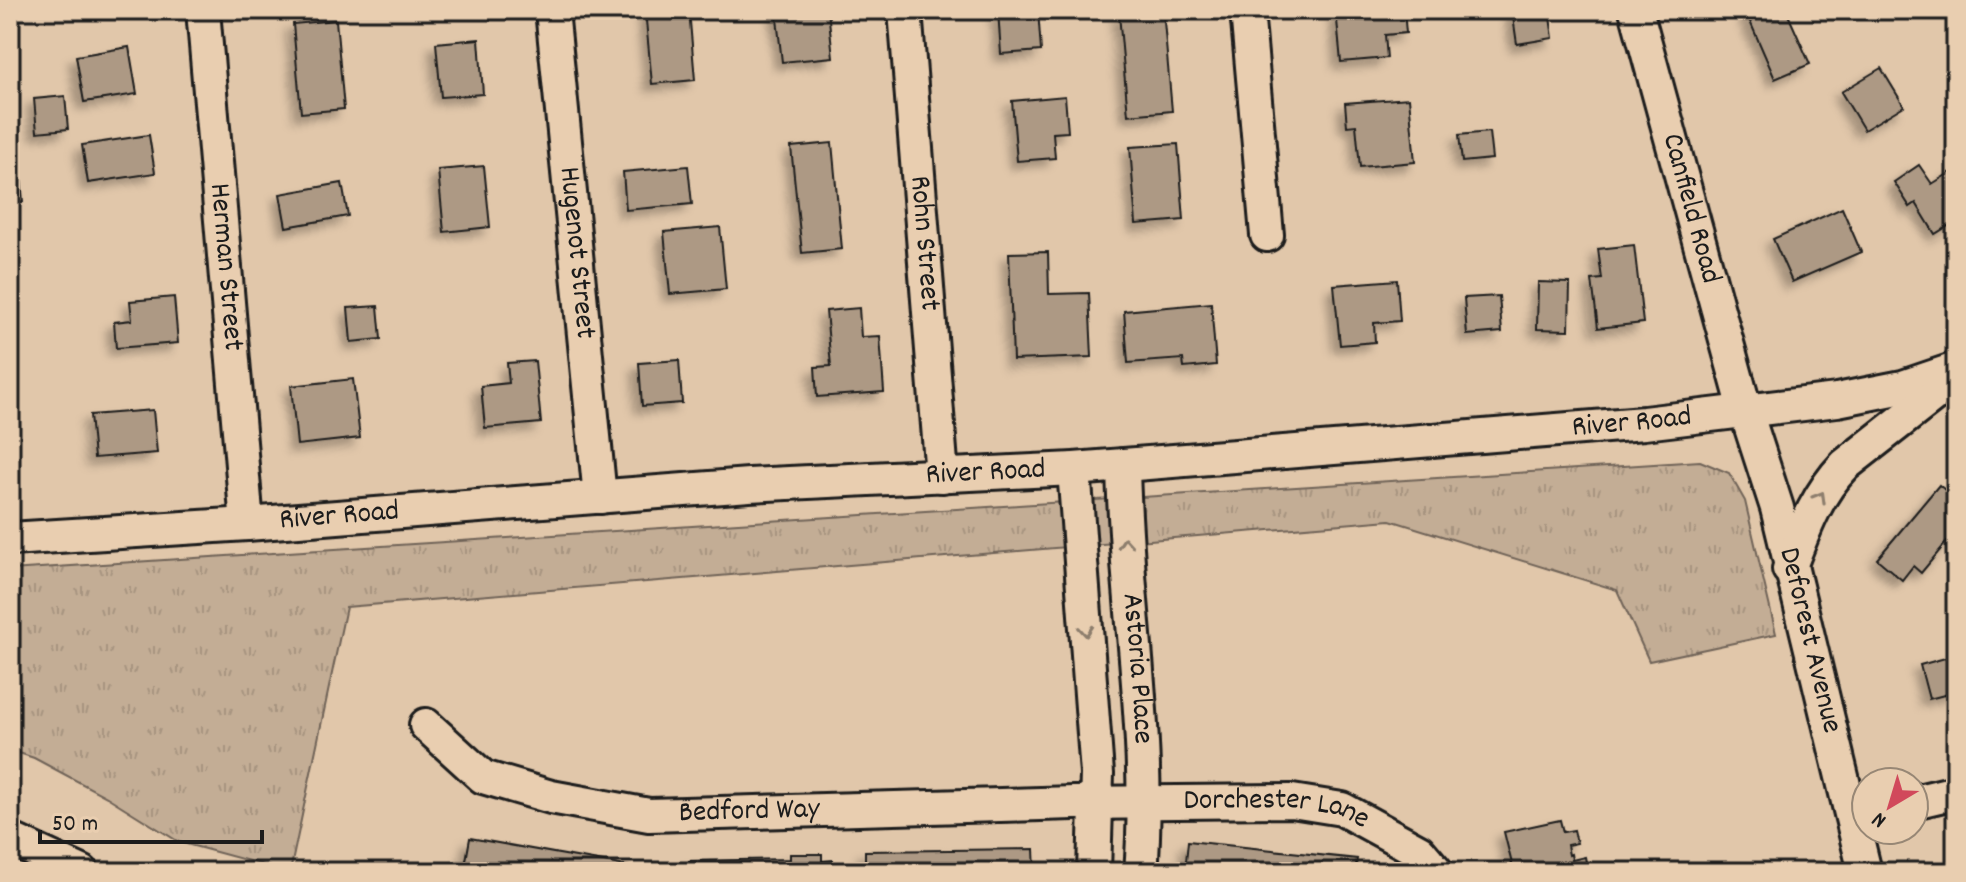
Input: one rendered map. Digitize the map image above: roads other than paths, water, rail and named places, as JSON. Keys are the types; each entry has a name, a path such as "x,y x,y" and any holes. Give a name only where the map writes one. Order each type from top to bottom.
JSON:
{"street":[{"name":"Herman Street","path":"203,10 247,524"},
{"name":"Hugenot Street","path":"552,10 600,497"},
{"name":"Rohn Street","path":"905,10 942,476"},
{"path":"1247,10 1267,235"},
{"name":"Canfield Road","path":"1636,10 1745,409"},
{"name":"River Road","path":"10,539 749,485 1074,469 1644,423 1837,400 1903,387 1956,369"},
{"path":"1789,569 1809,518 1830,481 1845,465 1956,378"},
{"name":"Deforest Avenue","path":"1745,409 1777,508 1789,569 1850,784"},
{"name":"Astoria Place","path":"1123,465 1143,802 1141,872"},
{"name":"Astoria Place","path":"1074,469 1096,766 1094,872"},
{"name":"Bedford Way","path":"426,725 483,777 551,797 649,815 1143,802"},
{"path":"1930,798 1956,792"},
{"name":"Dorchester Lane","path":"1143,802 1292,801 1342,809 1419,851 1437,872"},
{"path":"10,839 82,872"},
{"name":"Deforest Avenue","path":"1862,846 1865,872"}]}
